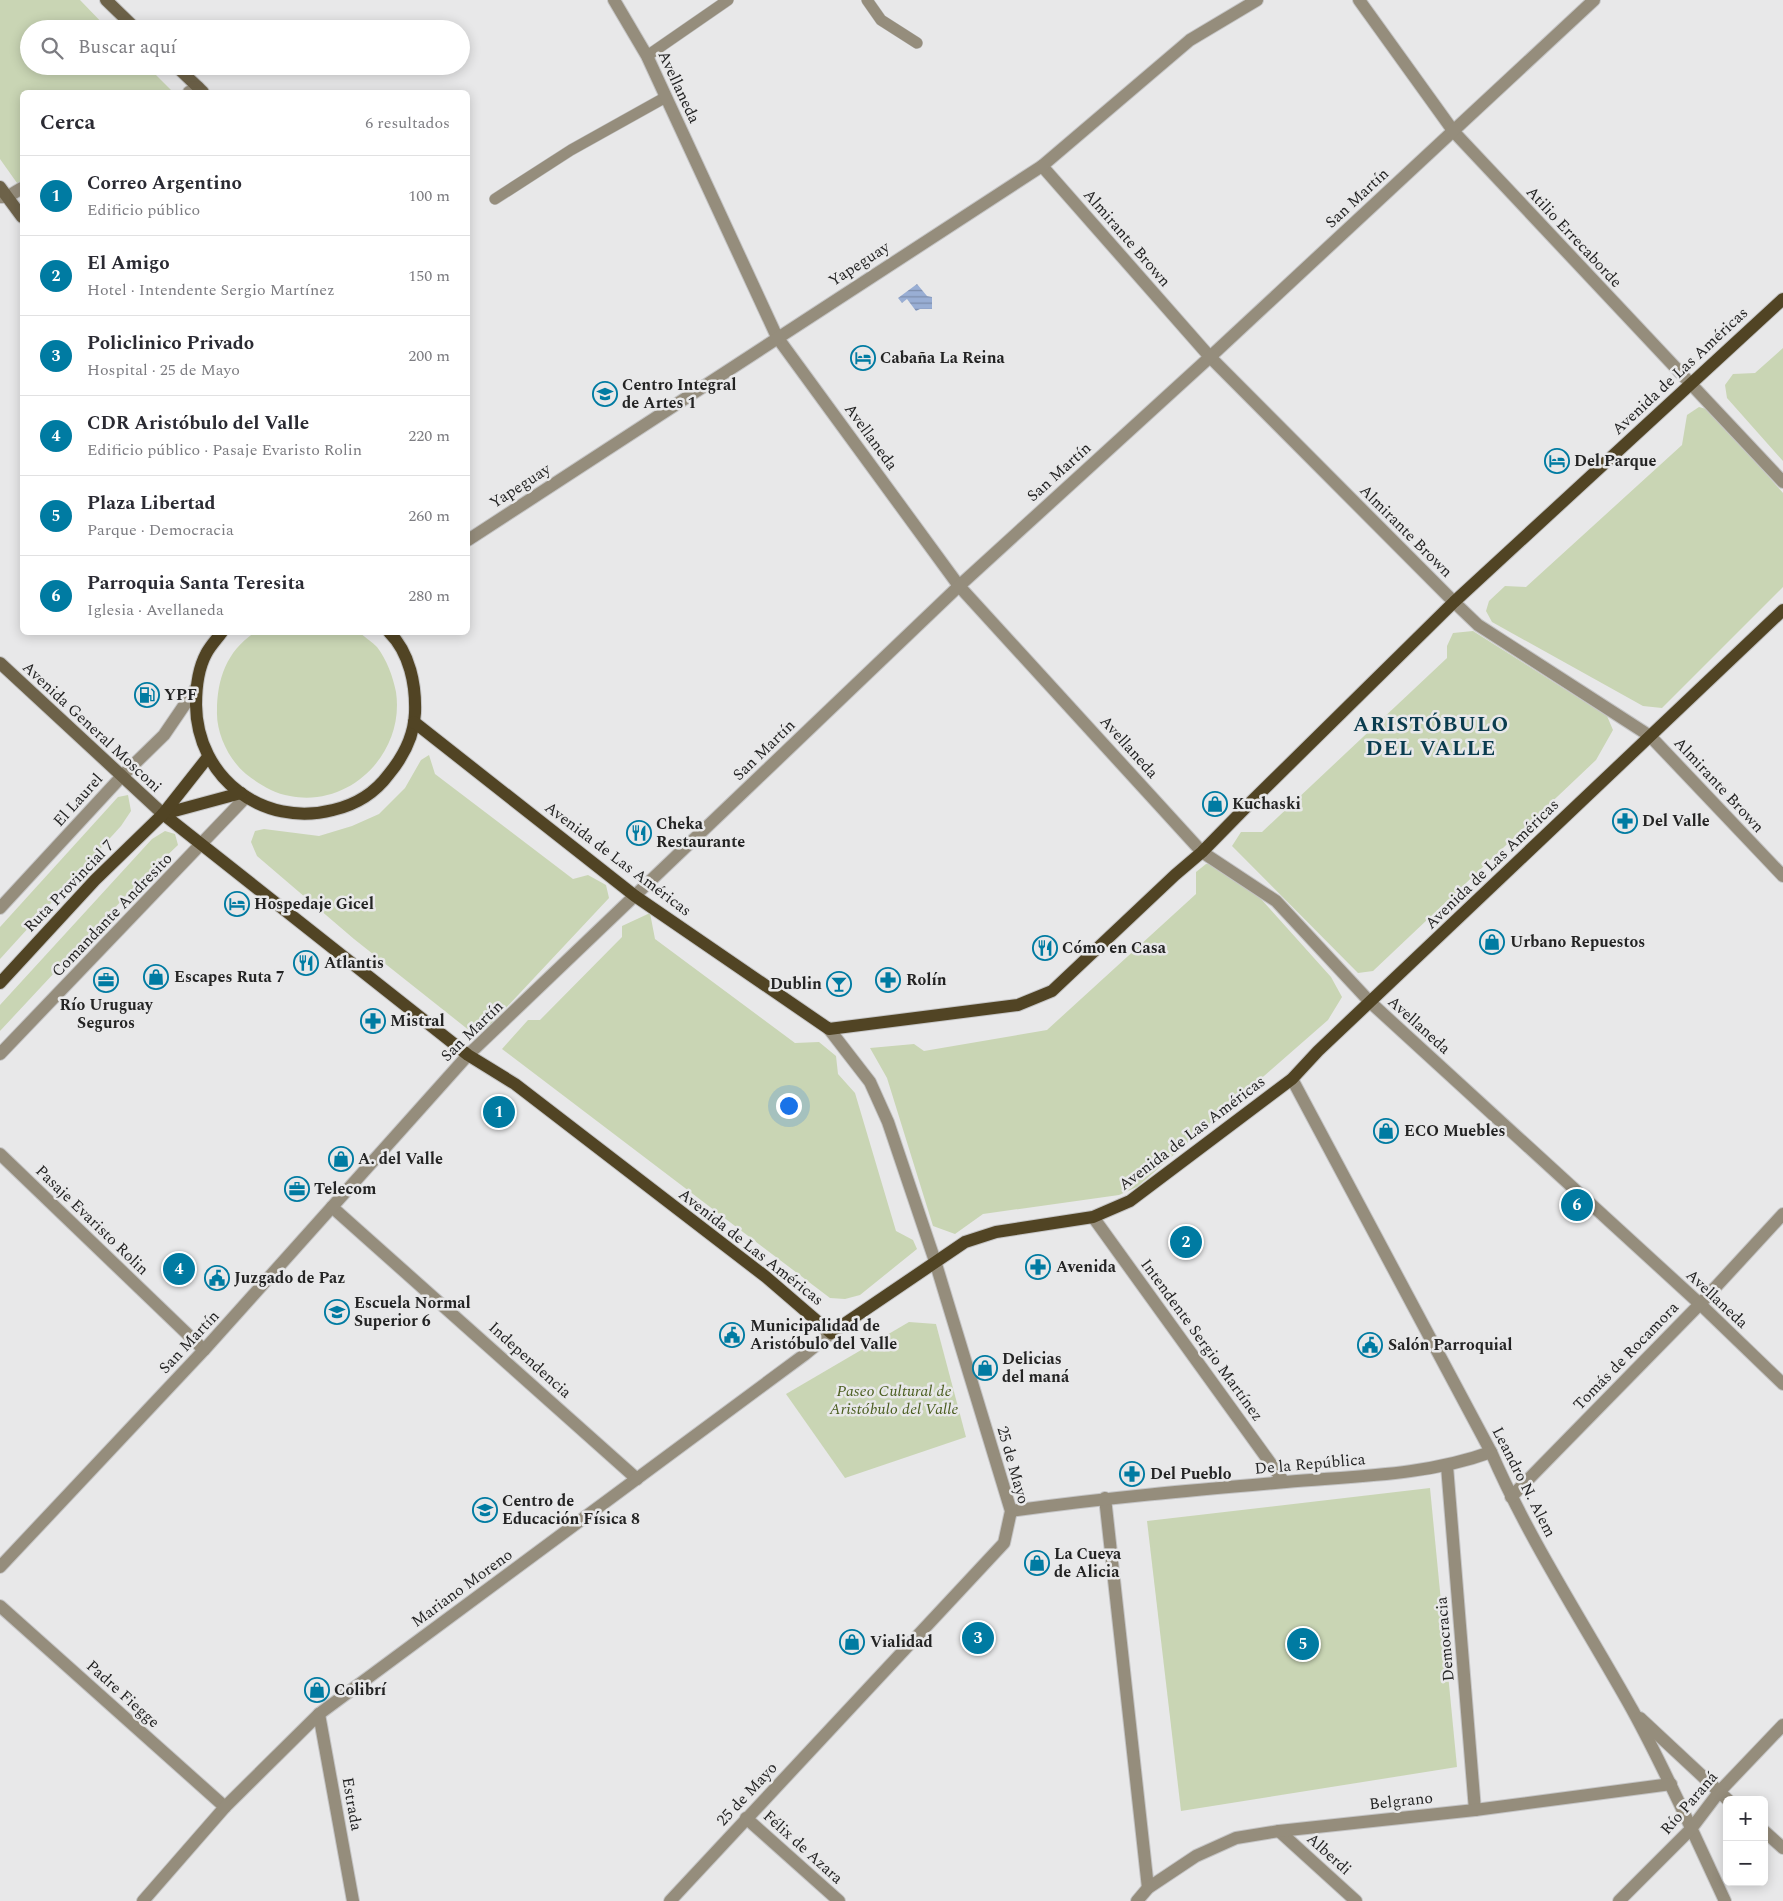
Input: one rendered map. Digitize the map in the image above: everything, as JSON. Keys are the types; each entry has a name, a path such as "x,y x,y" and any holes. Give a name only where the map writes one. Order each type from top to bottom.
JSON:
{"main road":[{"path":"106,0 127,20"},
{"path":"183,75 195,90"},
{"path":"2,193 20,216"},
{"name":"Avenida de Las Américas","path":"414,722 635,896 829,1029 1018,1005 1052,991 1202,852 1454,602 1783,298"},
{"name":"Avenida de Las Américas","path":"162,814 468,1055 515,1084 766,1277 831,1333 965,1242 996,1232 1093,1217 1130,1201 1292,1079 1370,1002 1783,610"},
{"path":"220,635 206,654 196,688 196,724 208,757 223,779 243,796 277,812 314,815 349,806 380,786 402,757 414,722 415,693 409,664 394,635"},
{"name":"Avenida General Mosconi","path":"0,663 162,814"},
{"name":"Ruta Provincial 7","path":"0,982 95,880 162,814 208,757"},
{"path":"162,814 243,796"}],"street":[{"name":"Avellaneda","path":"614,0 647,56 655,78 666,97 777,337 959,586 1202,852 1276,901 1370,1002 1700,1304 1783,1384"},
{"name":"Yapeguay","path":"470,539 1042,166 1190,40 1257,0"},
{"name":"Atilio Errecaborde","path":"1359,0 1454,132 1783,482"},
{"name":"San Martín","path":"0,1567 204,1350 468,1055 959,586 1454,132 1594,0"},
{"name":"Almirante Brown","path":"1042,166 1210,357 1478,625 1650,736 1783,876"},
{"path":"2,193 20,188"},
{"name":"El Laurel","path":"0,908 122,776 164,735 196,688"},
{"name":"Comandante Andresito","path":"0,1054 201,846 243,796"},
{"name":"25 de Mayo","path":"670,1901 1004,1543 1011,1511 935,1261 878,1098 854,1058 829,1029"},
{"name":"Leandro N. Alem","path":"1292,1079 1491,1452 1511,1497 1633,1711 1671,1784 1725,1901"},
{"name":"Pasaje Evaristo Rolin","path":"0,1154 204,1350"},
{"name":"Independencia","path":"332,1207 637,1479"},
{"name":"Tomás de Rocamora","path":"1511,1497 1700,1304 1783,1214"},
{"name":"Intendente Sergio Martínez","path":"1093,1217 1284,1482"},
{"name":"Mariano Moreno","path":"142,1901 225,1807 318,1714 637,1479 831,1333"},
{"name":"De la República","path":"1011,1511 1105,1498 1447,1466 1491,1452"},
{"name":"Democracia","path":"1447,1466 1475,1810"},
{"path":"1105,1498 1148,1888"},
{"name":"Padre Fiegge","path":"0,1606 225,1807"},
{"path":"1633,1711 1724,1796"},
{"name":"Estrada","path":"318,1714 353,1901"},
{"name":"Río Paraná","path":"1724,1796 1783,1725"},
{"name":"Belgrano","path":"1136,1901 1148,1888 1196,1856 1236,1838 1279,1830 1475,1810 1671,1784"},
{"name":"Río Paraná","path":"1619,1901 1723,1797"},
{"name":"Félix de Azara","path":"746,1818 839,1901"},
{"name":"Alberdi","path":"1279,1830 1356,1901"},
{"path":"1768,1835 1783,1848"}],"lane":[{"path":"647,56 728,0"},
{"path":"867,0 882,20 917,43"},
{"path":"495,199 571,150 666,97"}],"green space":[{"path":"0,0 80,0 99,20 20,20 20,75 156,75 171,90 20,90 20,187 0,159"},
{"path":"1783,348 1783,461 1727,398 1725,385 1733,374 1755,373"},
{"path":"1699,407 1710,410 1783,493 1783,587 1662,708 1643,706 1492,622 1486,611 1489,601 1505,586 1526,587 1682,445 1687,415"},
{"path":"1473,631 1607,716 1613,730 1596,760 1373,971 1358,973 1232,846 1241,832 1262,832 1447,658 1447,646 1453,633"},
{"path":"251,635 362,635 375,645 384,657 395,686 397,714 392,735 382,754 369,771 353,784 334,793 312,797 290,796 278,793 266,788 240,768 229,754 221,737 217,719 217,699 225,667 230,657"},
{"path":"429,755 435,774 573,879 588,875 606,885 609,898 489,1026 475,1035 354,939 257,856 251,842 255,831 264,829 319,836 352,826 379,814 405,788 421,760"},
{"path":"128,795 131,811 121,826 0,959 0,927 118,797"},
{"path":"165,831 175,834 178,845 137,884 0,1031 0,1005 152,839"},
{"path":"1218,863 1235,870 1331,977 1342,997 1328,1020 1137,1187 1119,1195 983,1214 955,1234 933,1226 887,1078 870,1048 914,1044 924,1051 1047,1030 1196,894 1196,872 1206,864"},
{"path":"650,913 655,939 795,1043 819,1042 836,1056 838,1074 855,1093 896,1231 913,1240 917,1249 860,1295 845,1299 830,1298 502,1049 528,1020 540,1020 622,937 622,926"},
{"name":"Paseo Cultural de Aristóbulo del Valle","path":"909,1322 936,1324 966,1437 845,1478 786,1394"},
{"path":"1430,1488 1457,1767 1181,1811 1147,1521"}],"water":[{"path":"917,284 927,296 932,297 932,309 916,311 907,299 902,303 898,298"}],"place":[{"name":"Cabaña La Reina","path":"863,358"},
{"name":"Centro Integral de Artes 1","path":"605,394"},
{"name":"Del Parque","path":"1557,461"},
{"name":"YPF","path":"147,695"},
{"name":"Kuchaski","path":"1215,804"},
{"name":"Del Valle","path":"1625,821"},
{"name":"Cheka Restaurante","path":"639,833"},
{"name":"Hospedaje Gicel","path":"237,904"},
{"name":"Urbano Repuestos","path":"1492,942"},
{"name":"Cómo en Casa","path":"1045,948"},
{"name":"Atlantis","path":"306,963"},
{"name":"Escapes Ruta 7","path":"156,977"},
{"name":"Río Uruguay Seguros","path":"106,980"},
{"name":"Rolín","path":"888,980"},
{"name":"Dublin","path":"839,984"},
{"name":"Mistral","path":"373,1021"},
{"name":"Correo Argentino","path":"499,1112"},
{"name":"ECO Muebles","path":"1386,1131"},
{"name":"A. del Valle","path":"341,1159"},
{"name":"Telecom","path":"297,1189"},
{"name":"Parroquia Santa Teresita","path":"1577,1205"},
{"name":"El Amigo","path":"1186,1242"},
{"name":"Avenida","path":"1038,1267"},
{"name":"CDR Aristóbulo del Valle","path":"179,1269"},
{"name":"Juzgado de Paz","path":"217,1278"},
{"name":"Escuela Normal Superior 6","path":"337,1312"},
{"name":"Municipalidad de Aristóbulo del Valle","path":"732,1335"},
{"name":"Salón Parroquial","path":"1370,1345"},
{"name":"Delicias del maná","path":"985,1368"},
{"name":"Del Pueblo","path":"1132,1474"},
{"name":"Centro de Educación Física 8","path":"485,1510"},
{"name":"La Cueva de Alicia","path":"1037,1563"},
{"name":"Policlinico Privado","path":"978,1638"},
{"name":"Vialidad","path":"852,1642"},
{"name":"Plaza Libertad","path":"1303,1644"},
{"name":"Colibrí","path":"317,1690"}],"district":[{"name":"ARISTÓBULO DEL VALLE","path":"1431,737"}]}
